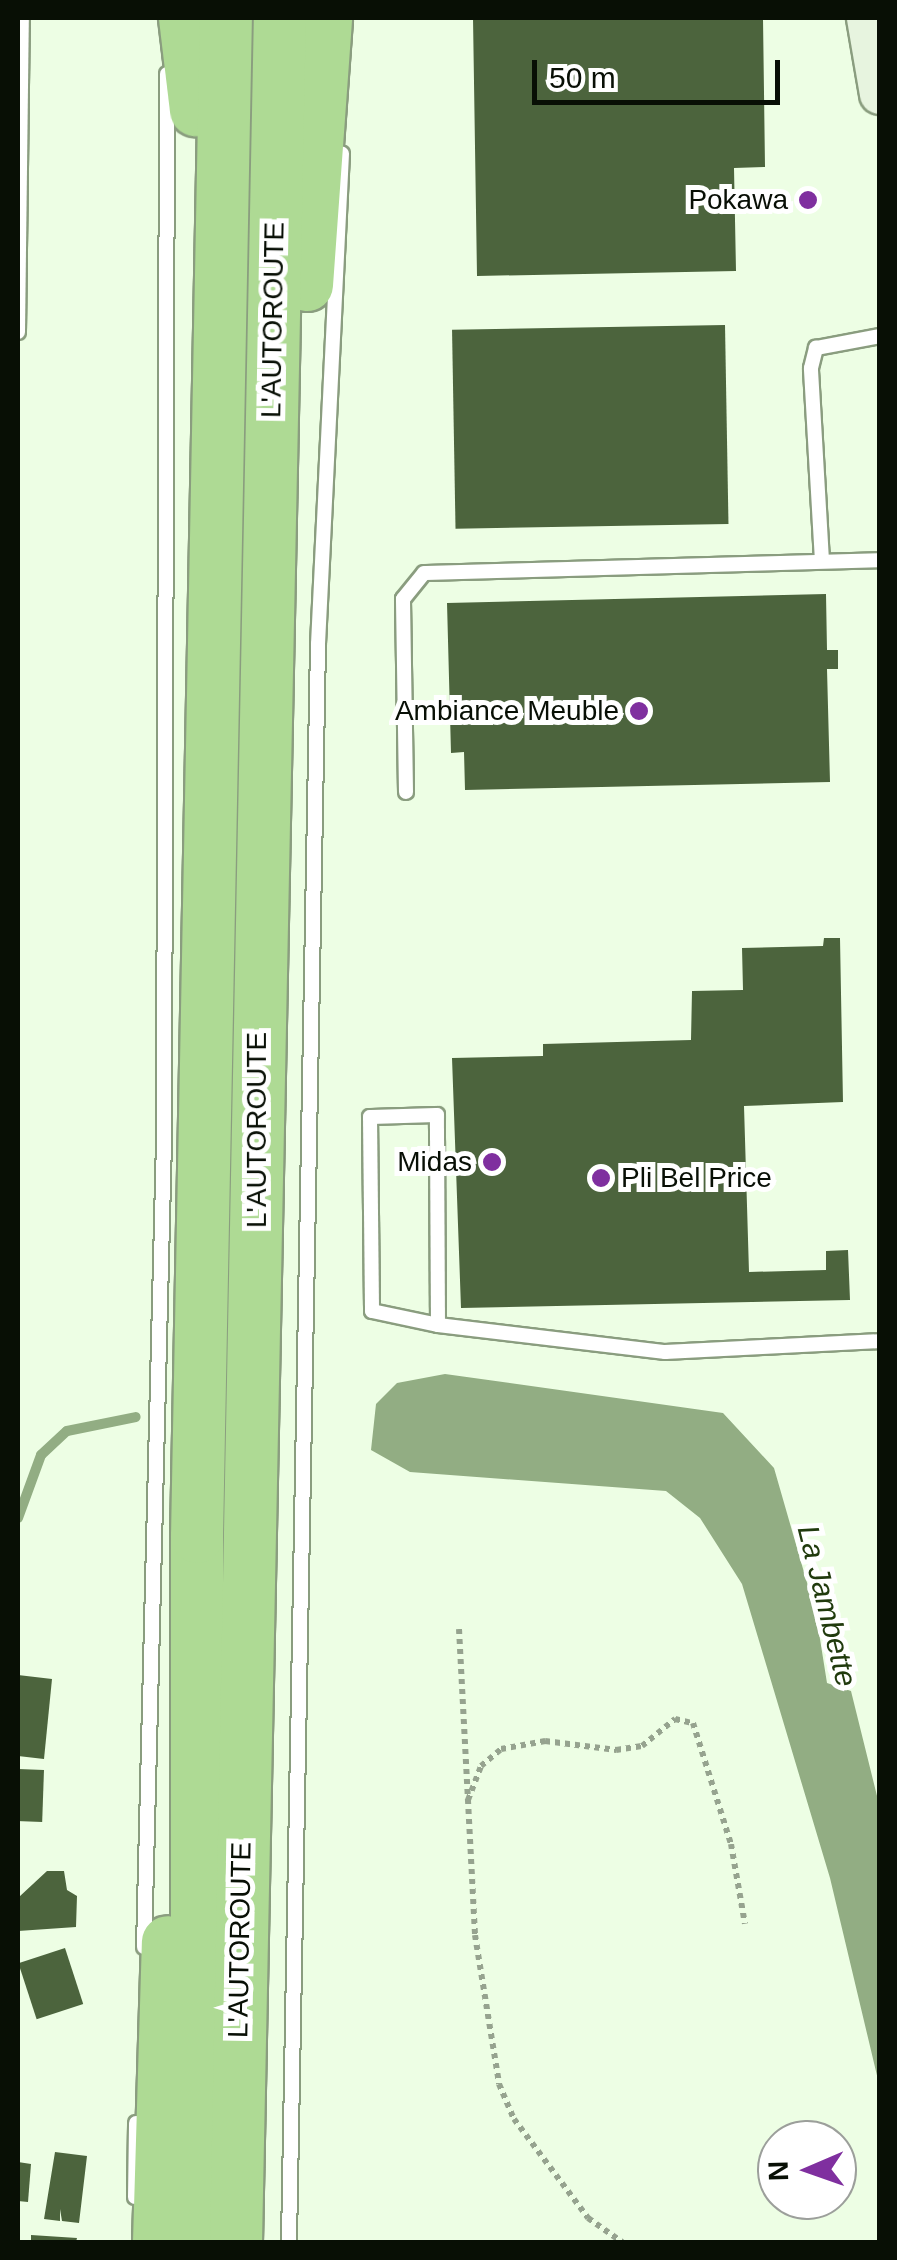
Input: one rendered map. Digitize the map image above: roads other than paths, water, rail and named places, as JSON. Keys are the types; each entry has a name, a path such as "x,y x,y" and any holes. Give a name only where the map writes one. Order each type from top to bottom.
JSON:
{"highway":[{"name":"L'AUTOROUTE","path":"197,2242 196,1537 226,18"},
{"name":"L'AUTOROUTE","path":"236,2242 256,1385 259,915 280,18"},
{"path":"259,915 326,18"},
{"path":"175,35 196,118 192,338 210,934"},
{"path":"147,2234 196,1537"},
{"path":"238,2034 252,2242"}],"main road":[{"path":"867,18 880,94"}],"lane":[{"path":"18,332 22,18"},
{"path":"142,1970 164,1100 175,35"},
{"path":"289,2242 318,644 344,128"},
{"path":"822,561 813,358 816,348 832,340 880,336"},
{"path":"406,792 403,599 424,573 880,560"},
{"path":"438,1325 437,1115 370,1117 372,1311 438,1325 665,1352 880,1340"},
{"path":"138,2097 147,2234"}],"waterway":[{"name":"La Jambette","path":"18,1518 41,1455 67,1431 136,1417"}],"place":[{"name":"Pokawa","path":"808,200"},
{"name":"Ambiance Meuble","path":"639,711"},
{"name":"Midas","path":"492,1162"},
{"name":"Pli Bel Price","path":"601,1178"}]}
